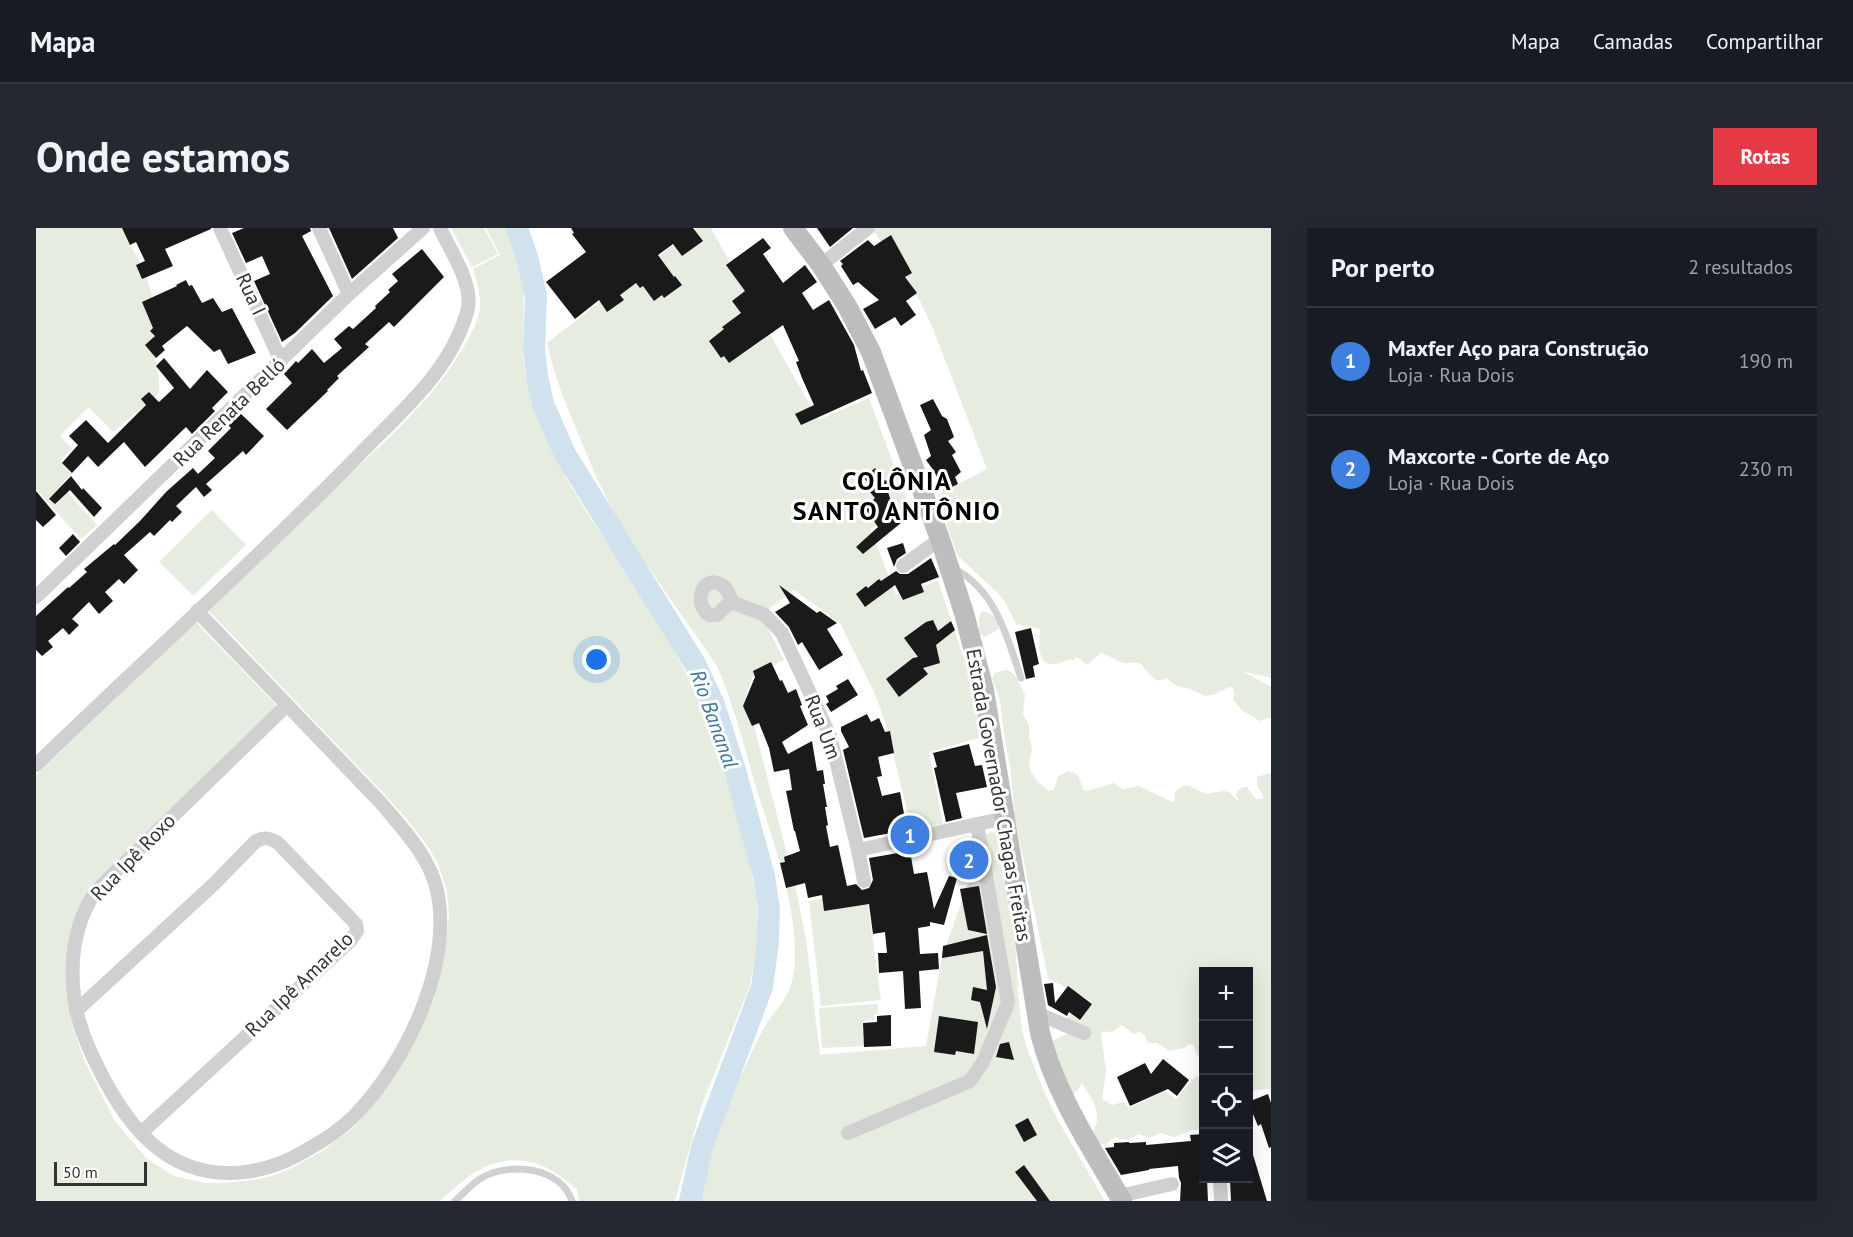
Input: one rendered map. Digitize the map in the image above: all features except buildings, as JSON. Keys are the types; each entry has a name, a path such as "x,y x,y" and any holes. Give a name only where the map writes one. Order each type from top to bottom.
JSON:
{"main road":[{"name":"Estrada Governador Chagas Freitas","path":"793,228 821,265 847,306 871,352 950,567 984,690 1036,1013 1045,1053 1080,1129 1121,1199"}],"street":[{"name":"Rua I","path":"220,228 281,361"},
{"path":"319,228 350,294"},
{"name":"Rua Renata Belló","path":"36,597 350,294 423,228"},
{"path":"36,765 309,506 439,369 468,312 470,296 440,228"},
{"path":"821,265 868,228"},
{"path":"903,566 940,539"},
{"name":"Rua Um","path":"734,603 765,615 782,633 830,736 864,881"},
{"name":"Rua Ipê Roxo","path":"197,611 381,803 418,849 426,861 436,888 440,917 436,958 428,993 394,1064 362,1107 334,1133 282,1162 258,1170 235,1173 212,1172 189,1166 154,1145 128,1116 97,1065 84,1036 73,994 76,940 86,905 96,891 286,705"},
{"path":"858,850 1005,818"},
{"path":"848,1133 970,1081 983,1062 1008,1003 977,824"},
{"name":"Rua Ipê Amarelo","path":"76,1011 214,884 255,842 261,839 268,838 278,843 356,924 357,931 350,941 142,1132"},
{"path":"1036,1013 1084,1033"},
{"path":"1220,1183 1221,1201"},
{"path":"1121,1199 1172,1184"}],"lane":[{"path":"950,567 975,582 1000,617 1022,678"},
{"path":"455,1201 474,1183 495,1172 516,1169 550,1175 561,1183 570,1194 572,1201"}],"shaded area":[{"path":"36,228 122,228 144,273 153,301 153,341 159,376 159,393 113,432 89,407 60,436 72,448 60,461 71,474 61,485 97,525 81,539 36,489"},
{"path":"451,228 484,228 498,254 472,267"},
{"path":"486,228 512,228 522,268 524,290 523,357 536,415 566,478 659,621 697,695 729,788 750,865 756,897 758,945 749,988 701,1107 675,1201 579,1201 577,1189 548,1169 538,1164 509,1160 472,1174 440,1201 36,1201 36,775 196,622 278,707 86,896 70,1008 73,1028 85,1062 115,1121 147,1159 174,1176 205,1183 221,1183 255,1180 292,1168 324,1150 355,1126 369,1110 441,964 449,914 447,892 439,866 429,848 386,796 209,611 305,516 396,431 448,372 478,318 480,299 473,269 500,255"},
{"path":"696,228 711,228 818,420 869,398 911,511 870,529 896,595 938,581 969,674 982,737 929,752 943,824 912,830 885,721 874,692 840,623 794,590 761,615 784,660 752,677 746,695 796,889 806,939 820,1055 926,1046 942,957 985,836 990,832 998,833 1014,921 1019,1004 1027,1048 1059,1122 1105,1201 697,1201 707,1153 719,1122 761,1034 789,990 794,968 795,944 792,917 779,860 734,711 717,666 634,546 611,507 594,473 566,403 547,343"},
{"path":"871,228 1271,228 1271,678 1242,671 1271,687 1271,717 1260,721 1243,711 1233,700 1235,694 1233,688 1229,687 1205,696 1177,686 1166,678 1154,679 1139,663 1124,663 1101,653 1087,665 1077,657 1057,664 1044,661 1040,651 1040,629 1016,624 998,593 957,555 937,495 987,469 932,326 920,301 897,263"},
{"path":"212,510 246,545 193,596 159,562"},
{"path":"982,611 995,618 999,629 985,637 980,634 979,628"},
{"path":"1010,671 1016,677 1025,695 1023,714 1029,725 1032,749 1029,763 1031,772 1049,791 1054,789 1058,776 1069,771 1078,775 1083,789 1087,791 1114,783 1123,789 1139,786 1172,802 1175,800 1175,792 1187,785 1206,794 1229,792 1239,802 1236,795 1240,789 1245,787 1256,799 1264,798 1257,785 1257,777 1271,773 1271,1089 1253,1091 1253,967 1199,967 1199,1057 1193,1045 1189,1044 1184,1048 1169,1051 1157,1043 1148,1043 1140,1032 1134,1034 1121,1025 1113,1031 1104,1031 1101,1034 1106,1071 1102,1099 1112,1105 1123,1102 1129,1108 1165,1091 1176,1099 1197,1075 1199,1080 1199,1129 1174,1137 1161,1133 1149,1138 1139,1134 1127,1140 1115,1137 1105,1145 1099,1143 1093,1131 1097,1112 1082,1083 1072,1094 1050,1042 1067,1034 1066,1020 1070,1014 1080,1021 1093,1002 1048,978 1015,818 1000,699 992,679 995,673"},
{"path":"866,891 881,1000 821,1006 809,901"},
{"path":"878,1004 878,1014 874,1015 875,1020 862,1021 864,1046 822,1048 819,1008"}],"waterway":[{"name":"Rio Bananal","path":"517,228 527,257 536,296 534,350 543,404 565,454 695,664 714,705 764,876 769,909 768,942 762,987 702,1147 690,1201"}],"place":[{"name":"Maxfer Aço para Construção","path":"910,835"},
{"name":"Maxcorte - Corte de Aço","path":"969,860"}],"district":[{"name":"COLÔNIA SANTO ANTÔNIO","path":"897,496"}]}
